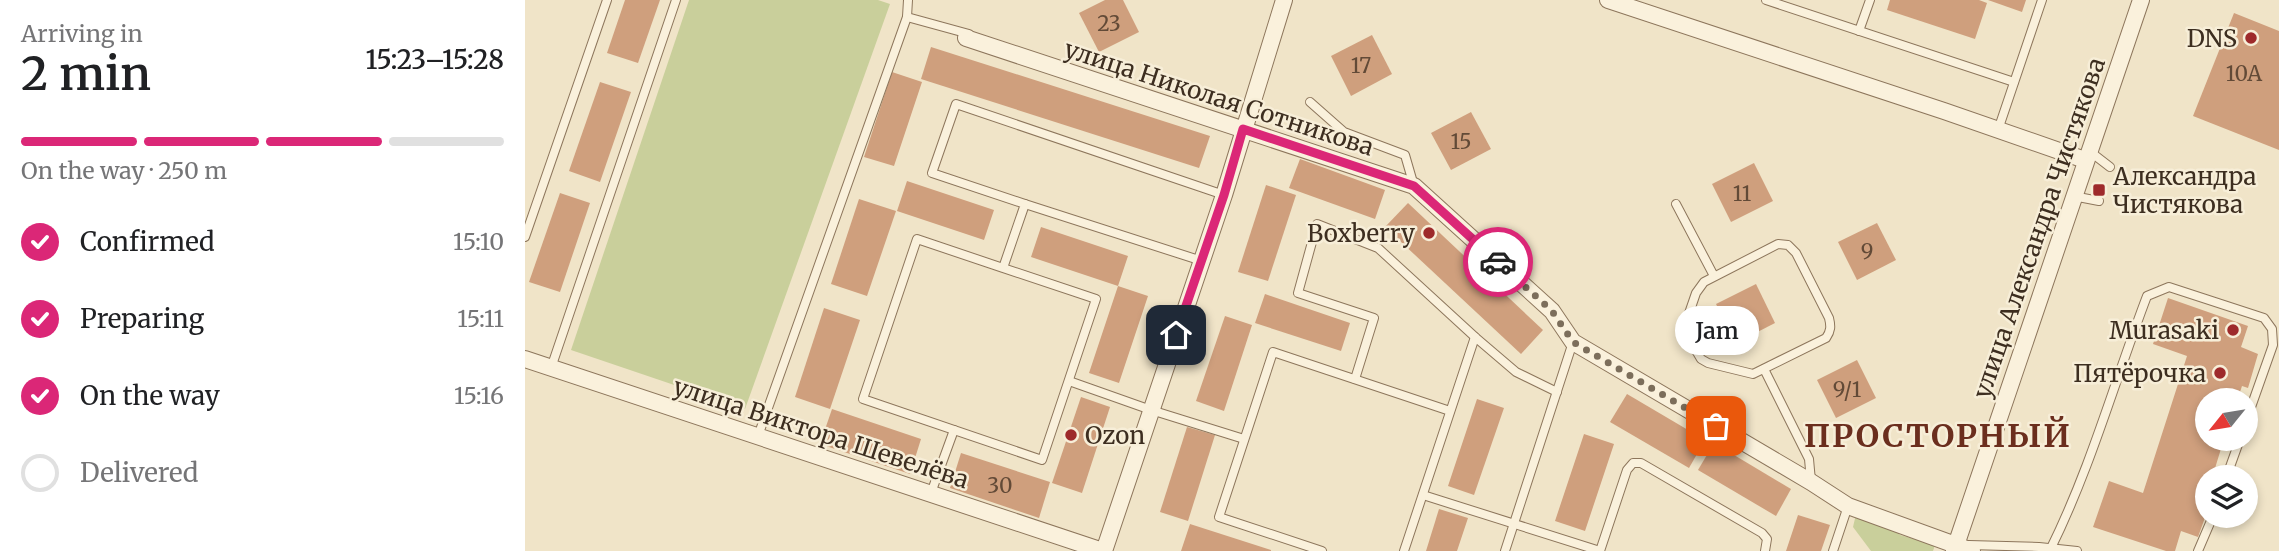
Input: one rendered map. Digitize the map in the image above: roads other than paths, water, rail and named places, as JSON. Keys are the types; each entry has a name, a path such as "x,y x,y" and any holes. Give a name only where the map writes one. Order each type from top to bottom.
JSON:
{"street":[{"name":"улица Виктора Шевелёва","path":"525,359 1103,551 1224,195 1284,0"},
{"path":"1608,0 1998,130 2086,155"},
{"name":"улица Александра Чистякова","path":"1955,548 2086,155 2141,0"},
{"name":"улица Николая Сотникова","path":"966,38 1414,186 1552,311 1573,342 1811,481 1848,506 1955,548 1972,551"}],"lane":[{"path":"525,237 607,0"},
{"path":"551,368 676,0"},
{"path":"758,436 908,17 908,0"},
{"path":"1766,0 2014,82"},
{"path":"1859,31 1870,0"},
{"path":"1998,130 2042,0"},
{"path":"908,17 1047,56 1068,73"},
{"path":"1310,102 1344,132 1405,155 1414,186"},
{"path":"1202,261 932,173 956,104 1224,195"},
{"path":"2086,155 2111,167"},
{"path":"2073,196 2099,201"},
{"path":"1676,204 1714,276"},
{"path":"1003,268 1025,205"},
{"path":"1355,379 1374,318 1298,293 1317,224 1378,248 1516,372 1557,392"},
{"path":"917,239 1003,268 1096,299 1042,460 863,400 917,239"},
{"path":"1778,244 1788,245 1796,253 1829,318 1831,330 1826,338 1764,369 1747,374 1704,362 1688,337 1686,322 1698,289 1714,276 1778,244"},
{"path":"2051,548 2088,466 2116,377 2147,296 2169,287 2264,318 2272,329 2273,345 2258,388"},
{"path":"1404,551 1475,337"},
{"path":"1505,551 1573,342"},
{"path":"1322,551 1309,549 1219,517 1273,352 1450,411"},
{"path":"1764,369 1809,459 1811,481"},
{"path":"1069,380 1151,410 1244,439"},
{"path":"931,493 954,430"},
{"path":"1423,495 1600,551 1627,470 1633,463 1641,463 1762,533 1767,540 1765,551"},
{"path":"1833,551 1848,506"},
{"path":"2198,551 2208,528"},
{"path":"1955,548 2051,548 2077,551"}],"place":[{"name":"DNS","path":"2251,38"},
{"name":"Александра Чистякова","path":"2099,190"},
{"name":"Boxberry","path":"1429,233"},
{"name":"Murasaki","path":"2233,330"},
{"name":"Пятёрочка","path":"2220,373"},
{"name":"Jam","path":"1716,426"},
{"name":"Ozon","path":"1071,435"}],"district":[{"name":"ПРОСТОРНЫЙ","path":"1938,436"}]}
